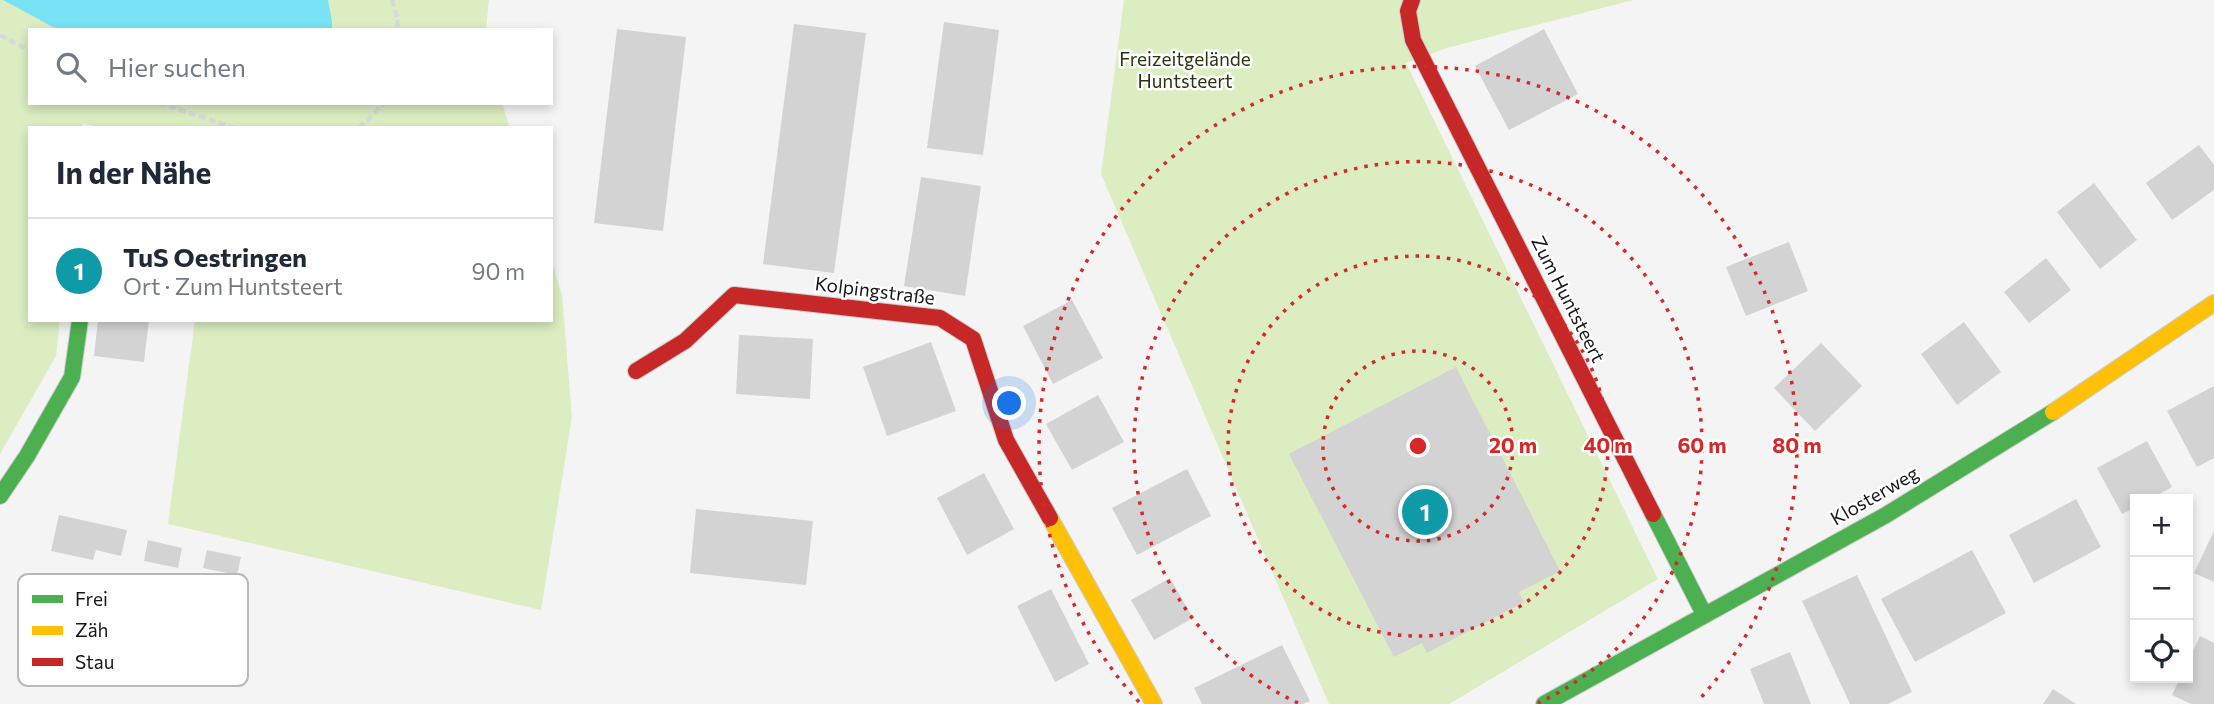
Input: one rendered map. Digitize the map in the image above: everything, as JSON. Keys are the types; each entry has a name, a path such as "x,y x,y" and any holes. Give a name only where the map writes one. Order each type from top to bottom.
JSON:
{"street":[{"name":"Zum Huntsteert","path":"1412,0 1408,11 1413,40 1704,614"},
{"name":"Kolpingstraße","path":"636,371 685,341 734,295 940,318 973,339 1006,440 1154,704"},
{"name":"Klosterweg","path":"1544,704 1886,515 2081,395 2214,303"},
{"path":"0,496 27,456 72,377 80,322"}],"path":[{"path":"391,0 397,17 397,28"},
{"path":"0,35 28,50"},
{"path":"165,105 229,126"},
{"path":"361,126 382,105"}],"green space":[{"path":"0,0 489,0 486,28 28,28 28,105 503,105 509,126 28,126 28,322 60,322 56,356 0,454"},
{"name":"Freizeitgelände Huntsteert","path":"1124,0 1633,0 1447,48 1406,63 1658,579 1449,704 1329,704 1101,174"},
{"path":"553,266 562,295 572,417 541,610 168,524 195,322 553,322"}],"water":[{"path":"3,0 328,0 332,22 332,28 53,27"}],"building":[{"path":"944,22 999,30 983,155 927,148"},
{"path":"794,24 866,33 834,273 763,264"},
{"path":"617,29 686,37 663,231 594,223"},
{"path":"1544,29 1578,94 1509,130 1475,66"},
{"path":"2199,145 2214,165 2214,190 2172,220 2146,183"},
{"path":"921,177 981,186 965,296 904,286"},
{"path":"2094,183 2137,240 2100,269 2057,212"},
{"path":"1789,242 1808,291 1746,316 1726,267"},
{"path":"2046,258 2071,290 2029,323 2004,292"},
{"path":"1072,300 1103,358 1053,384 1023,326"},
{"path":"98,322 149,322 144,362 94,356"},
{"path":"1964,322 2001,372 1957,405 1921,354"},
{"path":"739,335 813,339 810,399 736,394"},
{"path":"931,342 956,411 887,436 863,367"},
{"path":"1821,343 1862,386 1815,431 1774,388"},
{"path":"1456,367 1560,571 1519,592 1524,602 1427,653 1422,643 1394,657 1289,454"},
{"path":"2214,386 2214,458 2197,467 2167,411"},
{"path":"1098,395 1124,442 1072,470 1046,424"},
{"path":"2147,441 2172,487 2159,494 2130,494 2130,510 2122,514 2097,468"},
{"path":"1187,469 1211,516 1137,555 1112,508"},
{"path":"984,473 1014,529 967,555 937,498"},
{"path":"2076,499 2101,547 2034,583 2009,535"},
{"path":"696,509 813,521 806,585 690,573"},
{"path":"59,515 127,530 121,556 96,550 93,560 51,551"},
{"path":"2214,531 2214,582 2194,573"},
{"path":"148,540 182,548 178,568 144,561"},
{"path":"207,550 241,557 237,574 203,568"},
{"path":"1972,550 2006,613 1915,662 1881,599"},
{"path":"1857,575 1912,692 1888,704 1850,704 1802,601"},
{"path":"1170,578 1193,618 1154,640 1131,600"},
{"path":"1051,589 1089,664 1055,682 1017,606"},
{"path":"2200,636 2214,643 2214,704 2191,704 2172,695 2178,683 2193,683 2193,651"},
{"path":"1282,645 1310,701 1303,704 1202,704 1194,688"},
{"path":"1790,652 1811,704 1764,704 1750,669"},
{"path":"2053,689 2076,704 2043,704"}],"traffic: fast":[{"path":"0,496 27,456 72,377 80,322"},
{"path":"1544,704 1886,515 2053,412"},
{"path":"1653,514 1704,614"}],"traffic: slow":[{"path":"2053,412 2214,303"},
{"path":"1050,518 1154,704"}],"traffic: jam":[{"path":"1412,0 1408,11 1413,40 1653,514"},
{"path":"636,371 685,341 734,295 940,318 973,339 1006,440 1050,518"}],"place":[{"name":"TuS Oestringen","path":"1425,512"}]}
